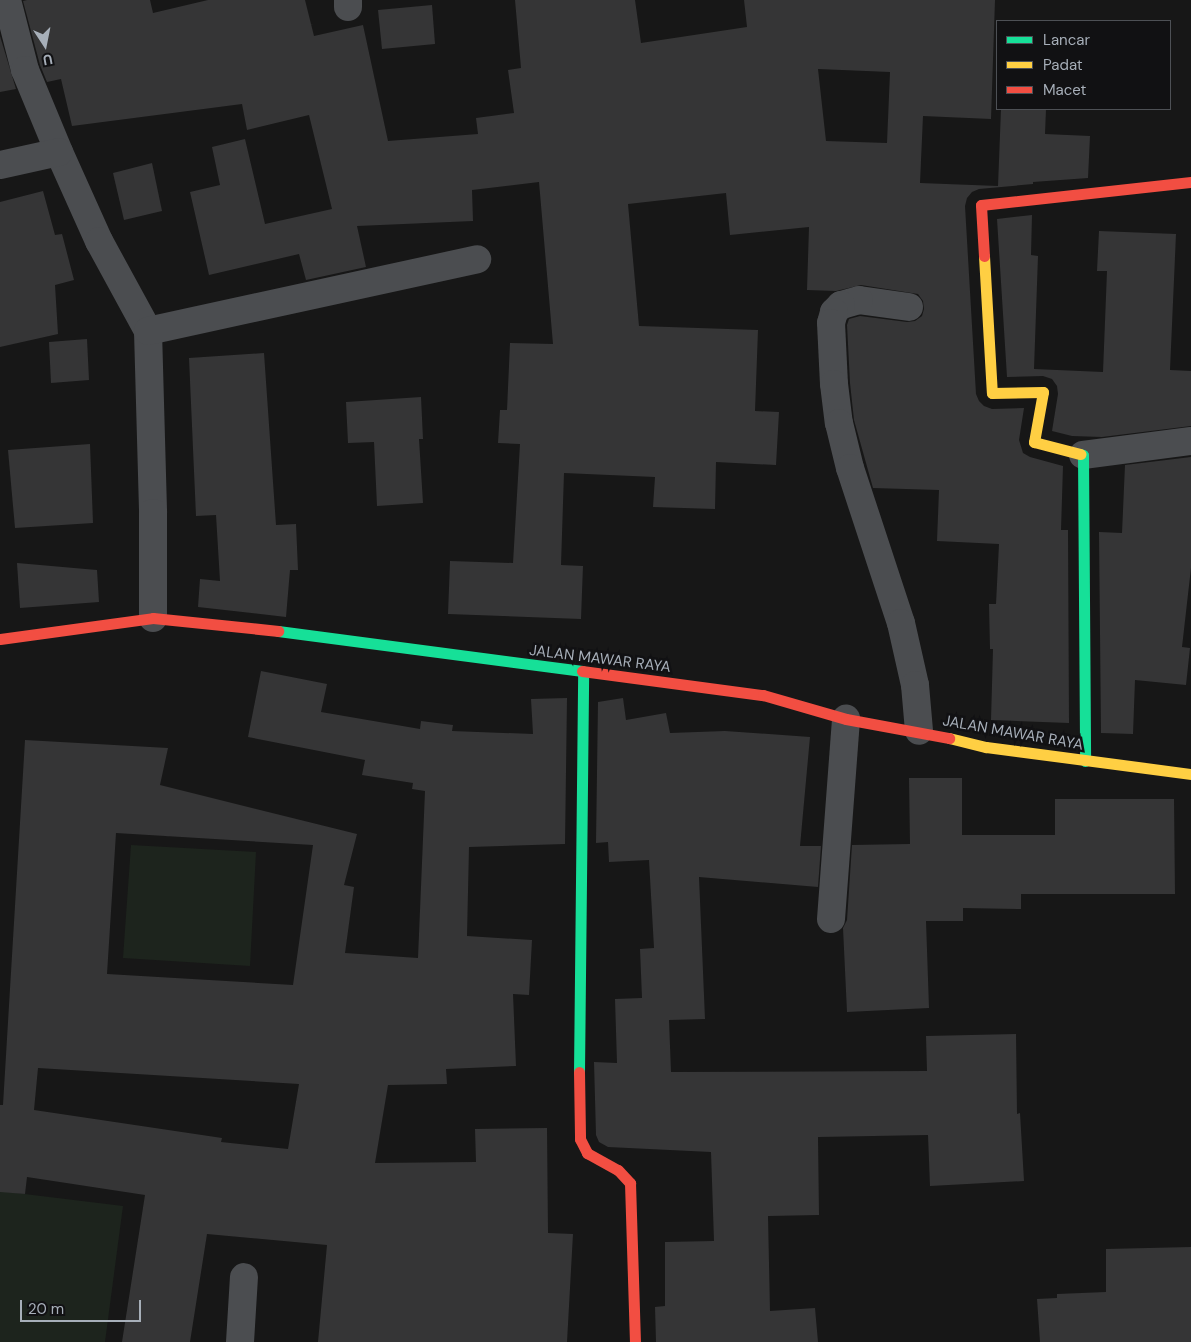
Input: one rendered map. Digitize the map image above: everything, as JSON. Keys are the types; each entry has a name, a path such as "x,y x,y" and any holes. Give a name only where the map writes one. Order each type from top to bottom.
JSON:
{"street":[{"path":"7,0 25,70 59,152 99,241 148,332 153,513 153,618"},
{"path":"0,165 59,152"},
{"path":"1191,182 981,205 992,393 1043,392 1034,442 1083,455 1191,441"},
{"path":"148,332 477,259"},
{"path":"909,307 858,300 841,305 834,312 831,323 839,422 850,468 901,623 915,685 919,731"},
{"path":"1083,455 1085,761"},
{"name":"JALAN MAWAR RAYA","path":"0,639 153,618 245,627 763,695 846,719 919,731 986,747 1191,774"},
{"path":"583,672 578,1016 580,1139 586,1153 618,1170 630,1182 634,1342"},
{"path":"831,920 846,719"},
{"path":"240,1342 244,1277"}],"shaded area":[{"path":"131,845 256,852 250,966 123,958"},
{"path":"0,1191 123,1206 105,1342 0,1342"}],"building":[{"path":"27,0 150,0 153,13 208,0 305,0 314,36 363,25 388,141 478,134 476,118 514,113 508,70 521,68 515,0 635,0 641,43 747,27 744,0 995,0 991,119 923,116 920,183 998,186 1001,110 1046,110 1045,134 1090,136 1088,178 1033,182 1033,184 979,189 972,192 967,198 965,206 976,394 984,406 992,409 1024,408 1019,440 1023,453 1030,457 1063,466 1061,530 1068,530 1069,723 991,720 993,649 990,649 989,604 996,604 999,544 937,541 939,490 873,488 854,420 847,325 849,319 860,316 907,322 915,321 922,316 924,309 923,301 918,294 861,285 836,291 807,290 809,227 730,235 726,193 628,204 639,326 758,330 755,411 779,412 776,465 716,462 715,509 653,507 655,477 564,473 561,565 583,566 581,619 448,614 450,561 513,563 520,444 498,443 500,410 507,410 510,343 553,344 539,182 472,190 473,221 357,226 366,267 306,280 299,254 209,275 190,192 220,185 212,147 245,139 265,224 332,209 309,115 247,130 242,104 72,126 61,79 47,82 40,65 23,1","holes":["818,69 890,72 887,143 826,141"]},
{"path":"432,5 435,44 382,49 378,10"},
{"path":"0,36 16,89 0,92"},
{"path":"152,163 162,211 124,220 113,173"},
{"path":"43,191 55,235 62,234 74,280 55,285 58,334 0,347 0,202"},
{"path":"1032,215 1031,255 1038,256 1034,369 1103,372 1107,271 1097,271 1099,231 1176,234 1170,370 1191,371 1191,426 1102,437 1072,436 1052,431 1058,394 1057,386 1052,379 1043,376 1007,377 997,219"},
{"path":"87,339 89,380 51,383 49,342"},
{"path":"264,353 276,525 296,524 298,570 290,570 286,617 198,607 200,579 220,581 216,515 196,516 189,358"},
{"path":"421,397 423,439 419,439 423,503 377,506 374,442 348,443 346,402"},
{"path":"90,444 93,523 15,528 8,450"},
{"path":"1191,457 1191,568 1182,647 1190,648 1186,685 1135,680 1133,734 1101,733 1099,532 1122,533 1125,465"},
{"path":"17,563 97,570 99,602 20,608"},
{"path":"261,671 327,684 321,712 420,729 421,721 453,725 452,731 533,734 531,699 567,698 565,844 469,847 467,936 532,940 529,995 513,994 516,1066 446,1069 447,1084 388,1085 375,1163 476,1162 475,1129 547,1128 548,1233 573,1234 567,1342 318,1342 327,1245 207,1234 190,1342 122,1342 145,1195 27,1177 25,1194 0,1192 0,1105 3,1105 25,740 168,748 160,785 357,834 344,885 354,887 345,953 418,958 425,791 412,789 413,783 362,775 365,760 248,737","holes":["116,833 313,845 293,985 107,974","38,1068 299,1084 288,1149 221,1142 222,1138 34,1110"]},
{"path":"623,698 626,720 666,713 670,733 725,731 810,737 800,846 821,846 818,887 699,877 705,1019 669,1020 671,1072 927,1071 926,1036 1016,1034 1017,1114 1020,1113 1024,1181 930,1186 928,1135 818,1137 819,1215 768,1216 770,1311 815,1308 818,1342 656,1342 655,1307 665,1306 665,1242 714,1241 711,1152 608,1147 599,1142 596,1135 594,1062 617,1063 615,999 642,998 640,949 654,948 649,860 609,862 608,842 596,843 598,702"},
{"path":"909,778 962,778 962,835 1055,835 1055,799 1174,799 1175,894 1021,894 1021,909 963,908 963,921 926,921 929,1008 847,1012 843,928 847,920 852,845 910,844"},
{"path":"1191,1247 1191,1342 1040,1342 1037,1299 1057,1298 1057,1294 1106,1292 1106,1249"}],"traffic: fast":[{"path":"1080,454 1083,455 1085,761"},
{"path":"278,631 582,671"},
{"path":"579,1072 583,672"}],"traffic: slow":[{"path":"984,256 992,393 1043,392 1034,442 1080,454"},
{"path":"949,738 986,747 1191,774"}],"traffic: jam":[{"path":"984,256 981,205 1191,182"},
{"path":"0,639 153,618 278,631"},
{"path":"582,671 763,695 846,719 949,738"},
{"path":"579,1072 580,1139 587,1153 618,1170 630,1183 635,1342"}]}
